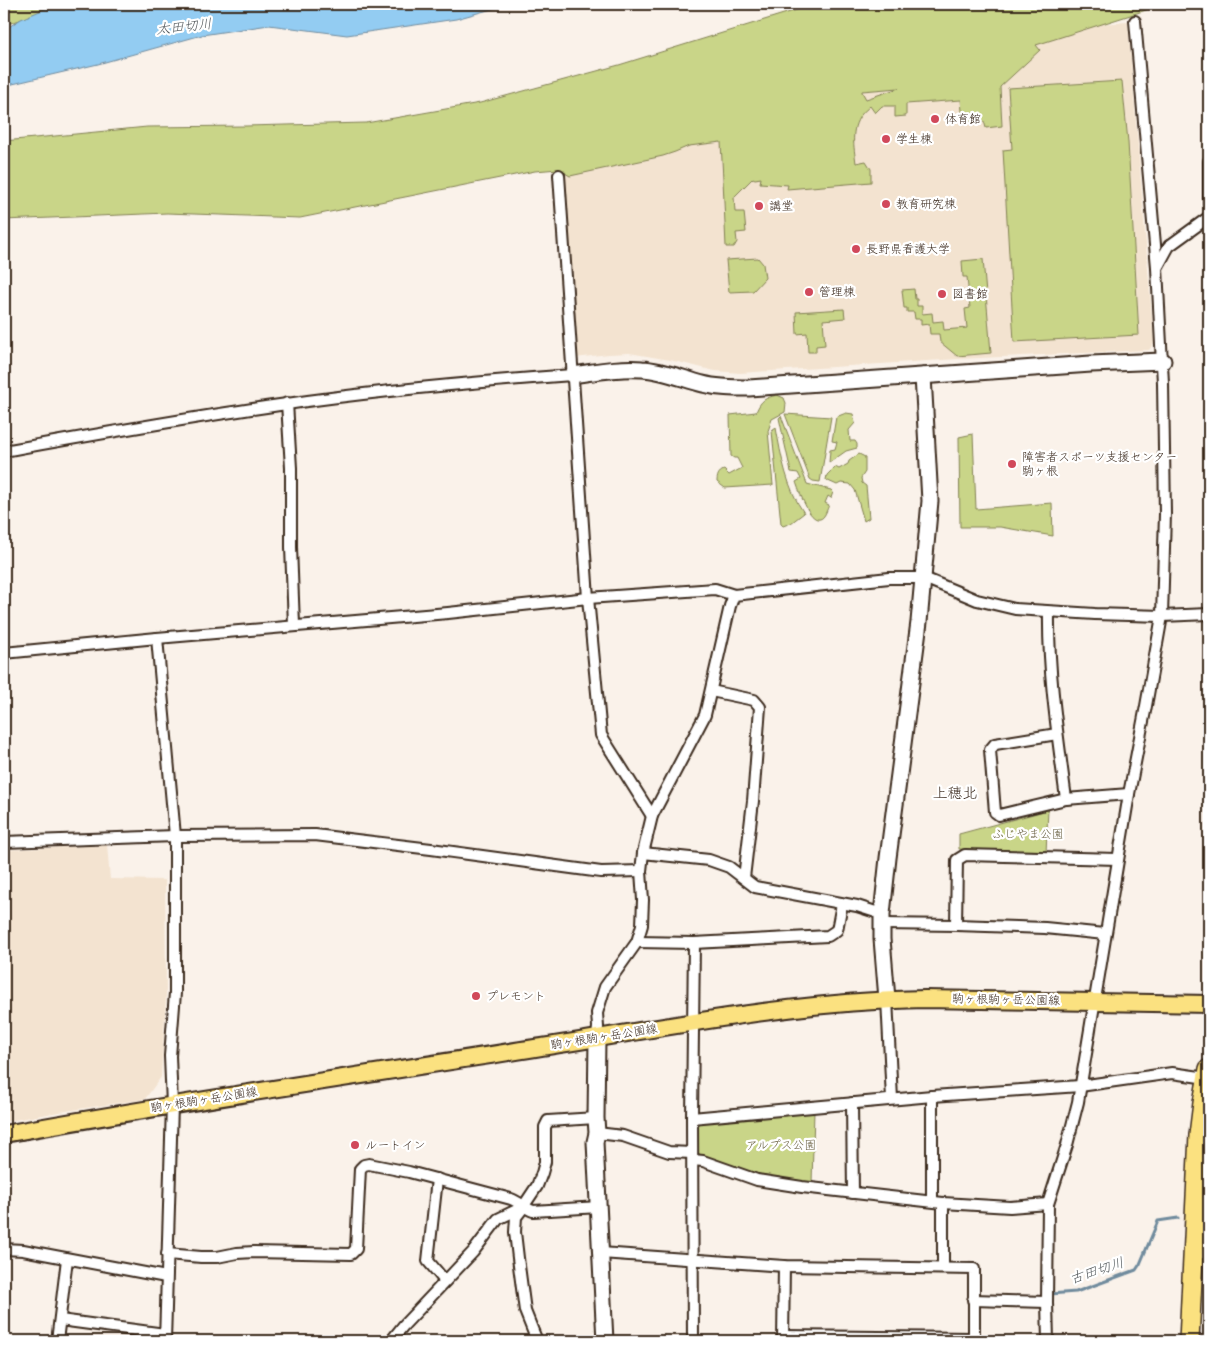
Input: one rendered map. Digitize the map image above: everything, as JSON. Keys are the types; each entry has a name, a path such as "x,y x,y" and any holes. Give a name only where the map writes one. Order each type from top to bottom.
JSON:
{"highway":[{"path":"1189,1341 1202,1253 1199,1135 1208,1074"}],"main road":[{"name":"駒ヶ根駒ヶ岳公園線","path":"4,1134 172,1105 787,1009 887,999 1209,1004"}],"street":[{"path":"1048,1341 1046,1302 1048,1204 1067,1145 1078,1102 1129,794 1162,616 1165,514 1163,361 1157,268 1135,21"},
{"path":"1209,161 1209,204"},
{"path":"558,175 588,598 601,735 652,816"},
{"path":"1157,268 1169,246 1209,217"},
{"path":"4,451 138,427 287,404 460,383 572,375 619,369 643,369 717,387 749,388 1091,364 1163,361"},
{"path":"892,1099 882,919 920,622 930,501 923,376"},
{"path":"287,404 291,468 291,547 294,625"},
{"path":"4,653 294,625 448,613 588,598 715,589 734,596 889,578 924,578 977,600 1015,609 1162,616 1209,614"},
{"path":"605,1341 595,1142 597,1133 598,1027 596,1013 605,987 637,942 642,925 641,870 643,853 652,816 705,716 730,606 734,596"},
{"path":"1049,612 1048,643 1066,799"},
{"path":"60,1320 165,1338 172,1105 170,1056 175,993 175,836 157,638"},
{"path":"711,691 754,700 760,707 753,800 744,878"},
{"path":"1058,734 995,744 990,750 995,812 999,815 1066,799 1129,794"},
{"path":"4,842 175,836 316,834 601,872 641,870"},
{"path":"643,853 709,860 730,867 755,887 857,906 882,919 956,925 1045,928 1105,934"},
{"path":"956,925 957,860 965,855 1118,859"},
{"path":"637,942 694,943 828,936 837,930 842,904"},
{"path":"693,1341 692,1118 694,943"},
{"path":"692,1118 892,1099 1080,1086 1172,1073 1208,1074"},
{"path":"932,1096 932,1201"},
{"path":"852,1103 853,1193"},
{"path":"537,1341 526,1311 515,1232 516,1217 537,1186 542,1173 545,1162 546,1123 548,1121 596,1118"},
{"path":"597,1133 623,1136 669,1152 692,1156 757,1180 943,1203 1010,1207 1048,1204"},
{"path":"167,1254 201,1257 217,1257 237,1252 351,1254 356,1249 360,1169 364,1165 369,1164 437,1179 511,1199 533,1212 598,1208"},
{"path":"437,1179 428,1260 445,1281"},
{"path":"943,1203 943,1268"},
{"path":"391,1341 472,1252 498,1219 523,1207"},
{"path":"4,1249 23,1250 166,1277"},
{"path":"601,1253 784,1266 974,1269 974,1339 783,1339 784,1266"},
{"path":"57,1341 67,1259"},
{"path":"974,1300 1046,1302"}],"shaded area":[{"name":"長野県看護大学","path":"1128,22 1154,343 1149,350 958,359 740,373 715,371 670,360 629,353 575,358 560,155 1056,27"},
{"path":"107,845 110,879 165,880 166,999 161,1077 145,1099 4,1122 4,850"}],"green space":[{"path":"4,4 71,4 4,25"},
{"path":"816,4 1165,4 1036,45 1040,50 1000,87 1002,126 986,128 984,121 963,122 961,100 906,104 906,116 895,117 895,106 882,106 875,113 870,106 862,114 855,126 854,151 856,163 866,161 871,169 871,182 787,189 788,185 760,183 761,178 753,178 734,197 735,212 744,212 746,232 736,233 737,242 734,247 726,247 721,142 689,146 663,156 570,176 558,169 535,171 300,218 167,213 4,220 4,141 147,127 366,123 480,103 619,65","holes":["899,88 866,99 862,91"]},
{"path":"1122,81 1128,142 1139,335 1014,342 1003,150 1012,149 1008,88"},
{"path":"758,258 763,264 765,278 753,291 729,292 726,260"},
{"path":"983,259 991,353 957,356 940,342 939,334 930,334 929,324 921,325 921,319 915,319 914,312 907,312 907,308 904,308 902,290 914,289 917,306 922,306 922,314 932,313 933,322 943,321 944,330 967,328 965,309 970,308 967,277 963,277 962,261"},
{"path":"844,309 845,318 823,320 825,345 816,346 816,352 808,352 807,333 797,334 796,312"},
{"path":"777,395 784,398 786,403 785,412 772,419 768,431 773,485 725,488 717,482 719,473 724,470 729,475 742,468 737,458 731,456 730,415 756,412 764,400"},
{"path":"846,413 853,414 855,423 849,430 850,441 855,441 857,448 846,451 829,463 830,450 835,449 837,442 832,441 836,417"},
{"path":"785,414 831,417 820,482 810,479"},
{"path":"781,416 807,484 833,492 831,498 828,496 825,503 829,505 825,515 820,519 816,519 808,511 796,482 801,479 798,473 791,472 779,418"},
{"path":"776,428 789,483 804,513 791,523 783,526 781,524 772,431"},
{"path":"973,434 976,509 1052,503 1053,536 1000,527 960,527 959,437"},
{"path":"859,454 865,457 865,472 861,478 862,483 866,486 869,518 864,521 855,490 850,484 841,483 837,485 826,480 827,475 835,467 839,469"},
{"name":"ふじやま公園","path":"1048,810 1046,853 959,849 959,834"},
{"name":"アルプス公園","path":"814,1111 812,1183 759,1174 701,1156 698,1152 698,1125 705,1121"}],"water":[{"name":"太田切川","path":"510,4 456,19 347,35 269,25 202,35 98,64 4,86 4,30 21,19 54,5"}],"waterway":[{"name":"古田切川","path":"1050,1294 1076,1292 1136,1270 1158,1221 1178,1218"}],"place":[{"name":"体育館","path":"935,119"},
{"name":"学生棟","path":"886,139"},
{"name":"教育研究棟","path":"886,204"},
{"name":"講堂","path":"759,206"},
{"name":"長野県看護大学","path":"856,249"},
{"name":"管理棟","path":"809,292"},
{"name":"図書館","path":"942,294"},
{"name":"障害者スポーツ支援センター 駒ヶ根","path":"1012,464"},
{"name":"プレモント","path":"476,996"},
{"name":"ルートイン","path":"355,1145"}],"district":[{"name":"上穂北","path":"955,794"}]}
